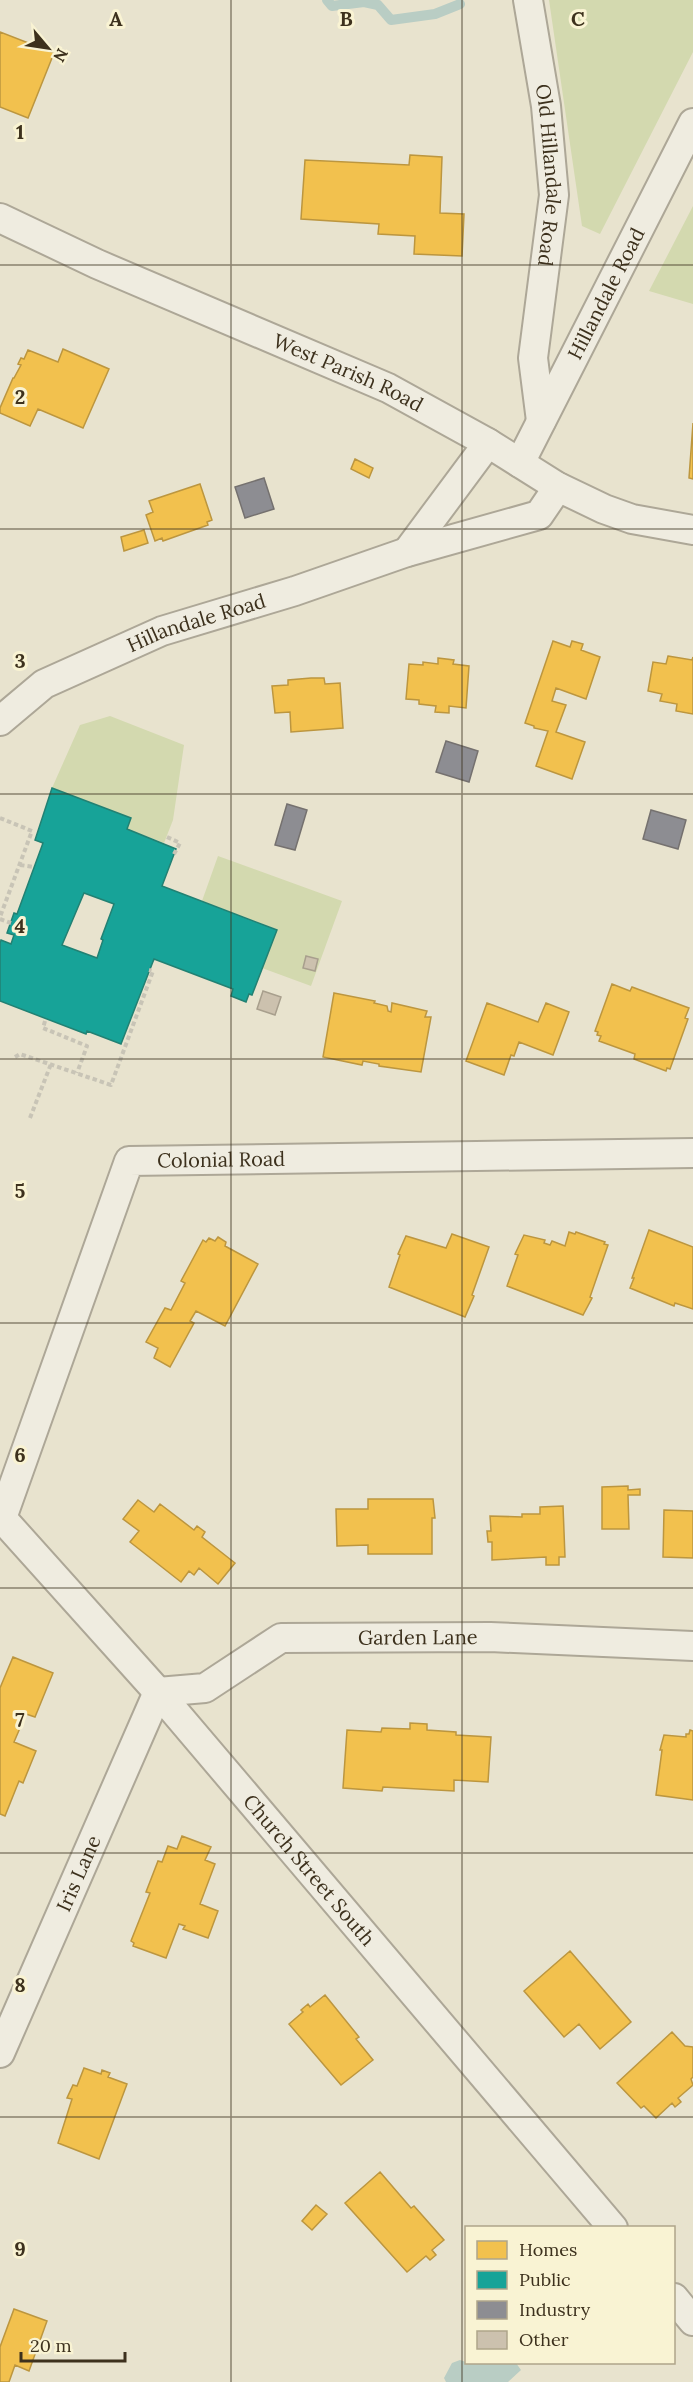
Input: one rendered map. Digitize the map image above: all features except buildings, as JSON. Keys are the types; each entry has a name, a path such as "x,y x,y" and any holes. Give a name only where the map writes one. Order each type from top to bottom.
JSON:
{"street":[{"name":"Old Hillandale Road","path":"528,0 546,106 554,195 533,358 542,421"},
{"name":"Hillandale Road","path":"519,463 693,123"},
{"name":"West Parish Road","path":"0,218 98,264 388,388 488,443 558,488 604,509 632,519 693,530"},
{"path":"407,552 488,443"},
{"name":"Hillandale Road","path":"0,721 44,684 162,631 295,591 407,552 539,515 558,488"},
{"name":"Colonial Road","path":"1,1517 129,1161 693,1153"},
{"name":"Church Street South","path":"1,1517 158,1692 611,2226"},
{"name":"Garden Lane","path":"158,1692 205,1688 281,1638 490,1637 693,1646"},
{"name":"Iris Lane","path":"0,2053 158,1692"},
{"path":"675,2299 693,2321"}],"path":[{"path":"0,818 37,833"},
{"path":"10,923 0,918 32,831"},
{"path":"167,837 180,843 173,856"},
{"path":"20,865 34,867"},
{"path":"15,1057 20,1054 111,1085 153,971 149,970"},
{"path":"45,1021 43,1028 87,1046 77,1073"},
{"path":"30,1118 51,1064"}],"green space":[{"path":"549,0 693,0 693,52 600,234 582,226"},
{"path":"693,206 693,304 649,291"},
{"path":"110,716 184,745 173,820 164,843 127,829 131,818 52,788 80,725"},
{"path":"218,856 342,901 311,986 262,968 276,929 202,901"}],"shaded area":[{"path":"460,2360 465,2362 465,2364 517,2364 521,2370 508,2382 446,2382 444,2378 452,2363"}],"waterway":[{"path":"327,0 332,6 364,2 378,5 391,20 435,14 460,4"}]}
